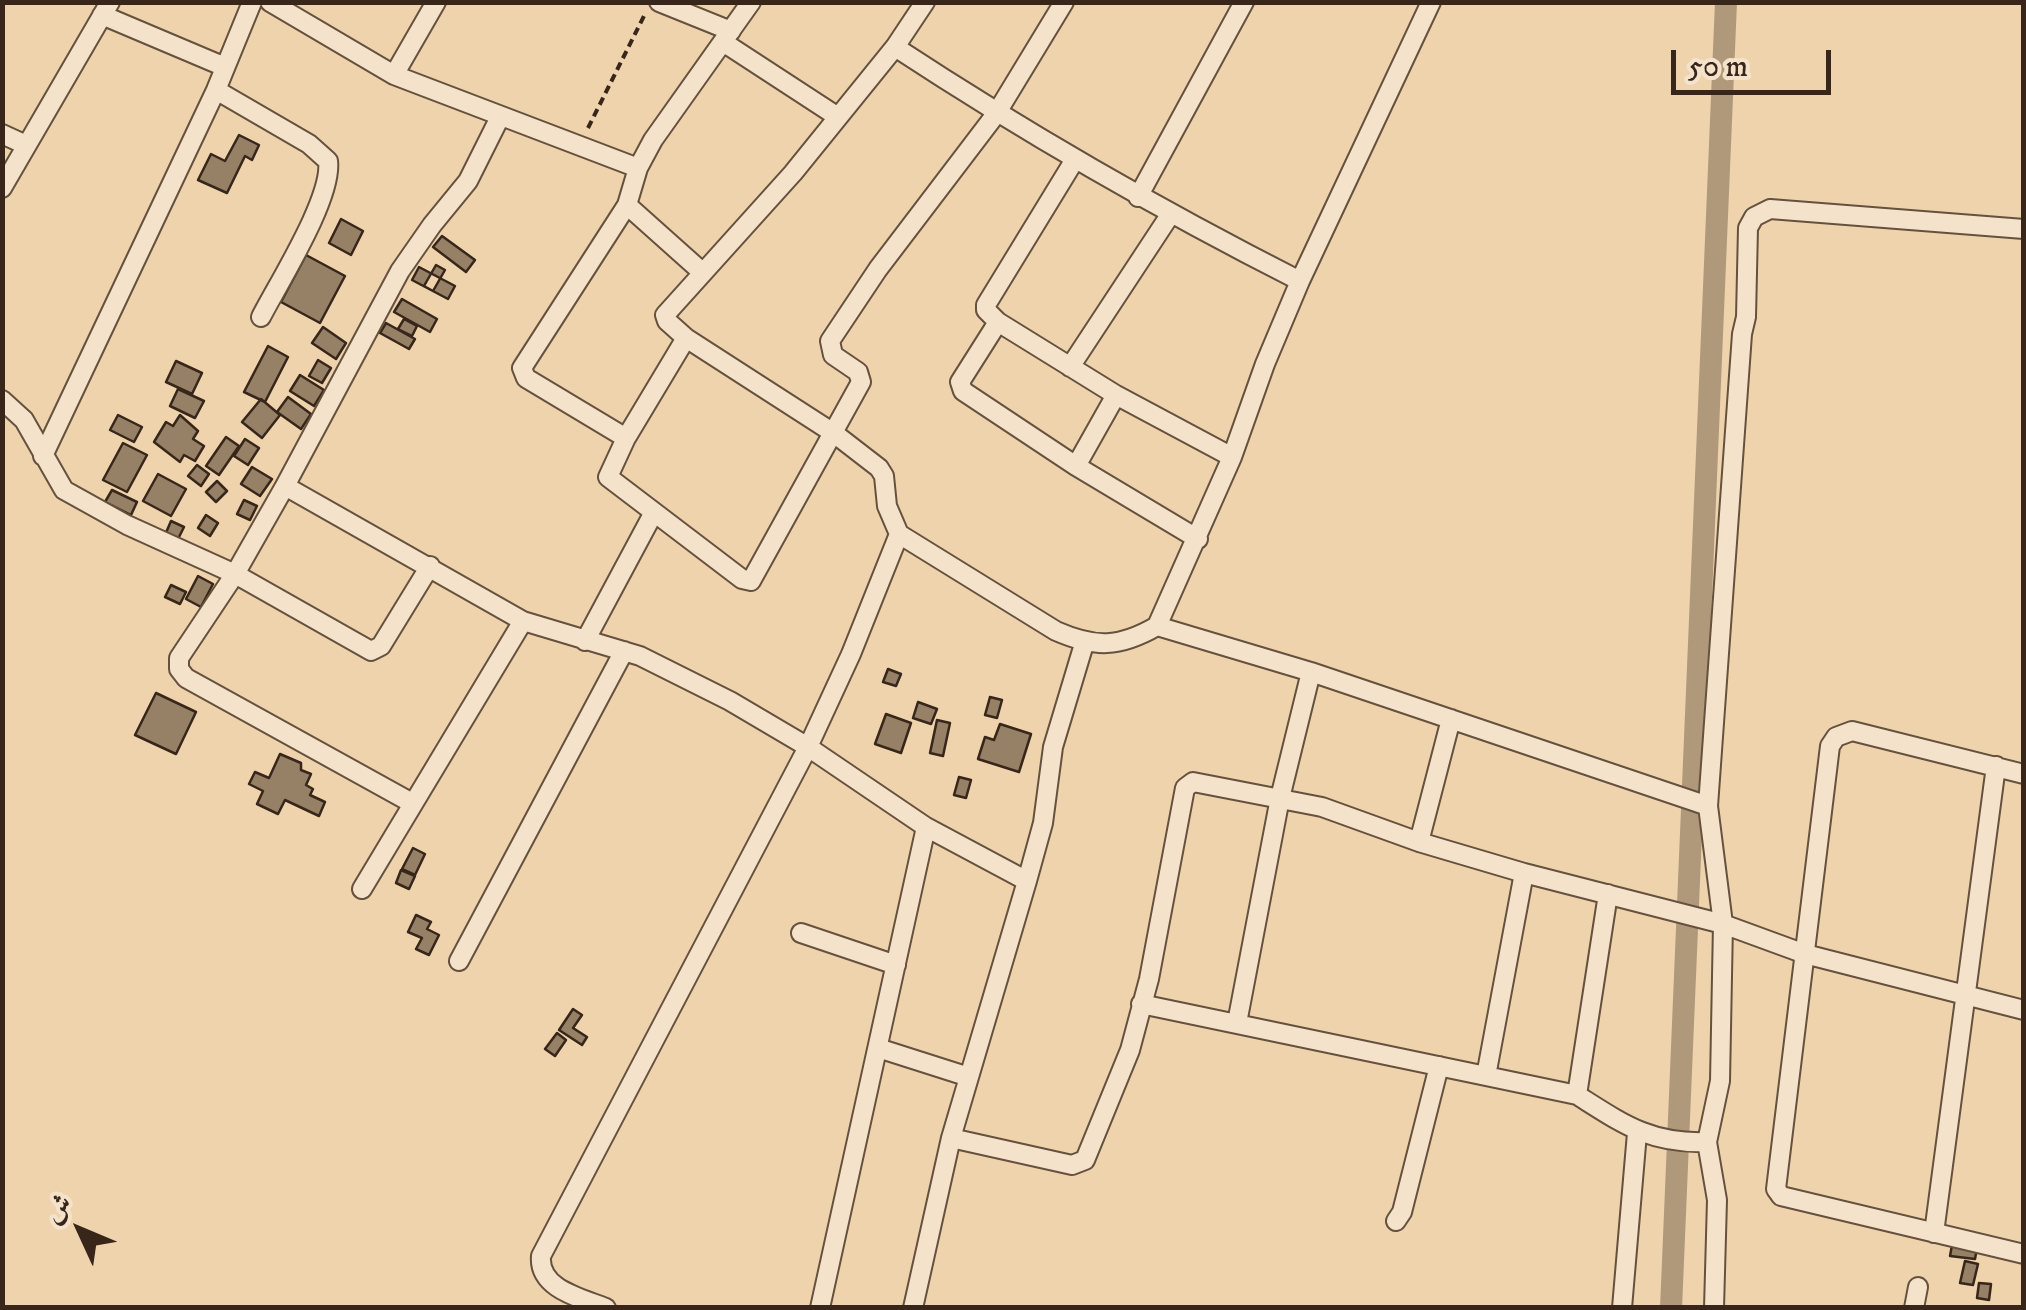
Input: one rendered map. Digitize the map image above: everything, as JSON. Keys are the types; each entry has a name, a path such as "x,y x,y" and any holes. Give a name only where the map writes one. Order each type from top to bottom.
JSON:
{"street":[{"path":"43,456 216,90 252,2"},
{"path":"270,2 394,75 638,168"},
{"path":"394,75 436,2"},
{"path":"659,2 727,36 838,117"},
{"path":"626,438 526,378 522,368 627,205 638,168 672,112 751,2"},
{"path":"925,2 895,47 838,117 752,220 665,315 667,322 686,338 835,434 882,472 888,506 899,534 1056,632 1084,644 1102,645 1126,640 1157,626 1232,457 1300,281 1431,2"},
{"path":"686,338 626,438 608,477 742,580 752,581 835,434 862,377 833,355 830,342 878,269 996,114 1064,2"},
{"path":"1138,197 1244,2"},
{"path":"2,188 106,9 224,67"},
{"path":"895,47 996,114 1138,197 1300,281"},
{"path":"216,90 309,144 328,161 330,171 324,194 261,316"},
{"path":"412,803 186,678 179,658 235,574 286,486 400,271 468,181 500,117"},
{"path":"2,134 26,145"},
{"path":"1074,160 986,304 988,314 1116,395 1232,457"},
{"path":"627,205 702,272"},
{"path":"1714,1308 1717,1200 1706,1142 1720,1081 1722,924 1708,806 1746,317 1748,228 1754,218 1770,209 2024,229"},
{"path":"1070,367 1170,215"},
{"path":"998,322 960,387 1076,466 1198,539"},
{"path":"1076,466 1116,395"},
{"path":"2,400 24,420 64,490 126,525 235,574 372,651 381,646 430,566"},
{"path":"286,486 523,622 624,651 701,686 808,747 926,827 1028,881"},
{"path":"585,641 653,514"},
{"path":"606,1308 552,1284 543,1275 541,1256 808,747 851,654 899,534"},
{"path":"362,889 523,622"},
{"path":"1157,626 1310,672 1708,806"},
{"path":"913,1308 950,1138 1028,881 1043,823 1053,747 1084,644"},
{"path":"459,961 624,651"},
{"path":"1237,1023 1280,798 1310,672"},
{"path":"1420,842 1452,720"},
{"path":"2024,774 1852,731 1836,737 1828,753 1776,1192 2024,1254"},
{"path":"1934,1233 1996,766"},
{"path":"950,1138 1072,1165 1086,1160 1130,1050 1158,940 1187,784 1193,782 1322,807 1524,873 1722,924 1805,954 2024,1010"},
{"path":"820,1308 926,827"},
{"path":"1486,1076 1524,873"},
{"path":"1577,1096 1608,894"},
{"path":"800,933 896,965"},
{"path":"1141,1004 1577,1096 1638,1133 1683,1143 1706,1142"},
{"path":"878,1048 969,1078"},
{"path":"1396,1222 1402,1212 1439,1066"},
{"path":"1622,1308 1638,1133"},
{"path":"1914,1308 1918,1286"}],"path":[{"path":"580,146 650,2"}],"building":[{"path":"239,135 259,145 252,160 245,156 227,193 198,180 211,154 225,161"},
{"path":"341,219 363,231 351,255 329,243"},
{"path":"442,236 475,260 466,272 433,247"},
{"path":"306,255 345,276 320,323 281,302"},
{"path":"436,265 445,270 433,291 424,286"},
{"path":"419,267 455,286 448,299 412,280"},
{"path":"402,299 437,319 430,332 394,312"},
{"path":"404,319 417,326 412,336 398,329"},
{"path":"386,323 415,339 409,349 380,333"},
{"path":"323,327 346,343 336,359 312,343"},
{"path":"268,346 288,357 265,402 244,392"},
{"path":"318,360 331,368 322,383 309,376"},
{"path":"176,361 202,373 192,394 166,382"},
{"path":"300,375 324,390 314,406 290,391"},
{"path":"178,389 204,401 195,418 170,406"},
{"path":"288,397 311,414 301,429 277,412"},
{"path":"261,399 280,415 262,438 242,422"},
{"path":"118,415 142,427 134,442 110,430"},
{"path":"180,415 198,431 193,439 204,446 195,461 184,455 180,462 154,442 166,422 173,426"},
{"path":"226,437 239,446 219,475 206,466"},
{"path":"245,439 259,448 248,465 234,456"},
{"path":"123,443 147,455 127,492 103,480"},
{"path":"197,465 209,474 201,486 188,476"},
{"path":"252,467 272,479 260,496 241,484"},
{"path":"158,474 186,489 171,516 143,501"},
{"path":"217,481 227,491 216,502 206,492"},
{"path":"112,490 137,502 131,515 105,502"},
{"path":"244,500 257,506 250,520 237,514"},
{"path":"206,515 218,523 210,536 198,528"},
{"path":"171,521 184,527 177,541 165,535"},
{"path":"198,576 213,584 201,607 186,599"},
{"path":"171,585 186,592 180,604 165,597"},
{"path":"888,669 901,674 896,686 883,682"},
{"path":"156,693 196,712 176,754 135,735"},
{"path":"990,697 1002,700 997,718 985,715"},
{"path":"918,702 937,709 931,724 913,718"},
{"path":"886,714 911,723 901,753 875,744"},
{"path":"937,720 950,723 943,756 930,753"},
{"path":"1000,724 1031,734 1019,772 978,759 985,737 994,740"},
{"path":"280,754 301,763 301,770 311,774 306,785 313,789 310,795 325,802 319,816 285,800 278,814 257,804 263,791 249,784 255,772 269,778"},
{"path":"959,777 971,780 966,798 954,795"},
{"path":"413,848 425,854 415,875 402,869"},
{"path":"401,870 415,876 409,889 396,883"},
{"path":"416,915 431,922 427,929 439,935 429,955 416,949 422,938 408,932"},
{"path":"573,1009 582,1015 573,1028 587,1037 582,1045 559,1030"},
{"path":"557,1033 566,1040 555,1056 545,1049"},
{"path":"1952,1245 1977,1248 1975,1259 1950,1256"},
{"path":"1965,1261 1978,1264 1973,1285 1960,1283"},
{"path":"1979,1283 1991,1284 1989,1300 1977,1298"}],"waterway":[{"path":"1671,1308 1726,2"}]}
